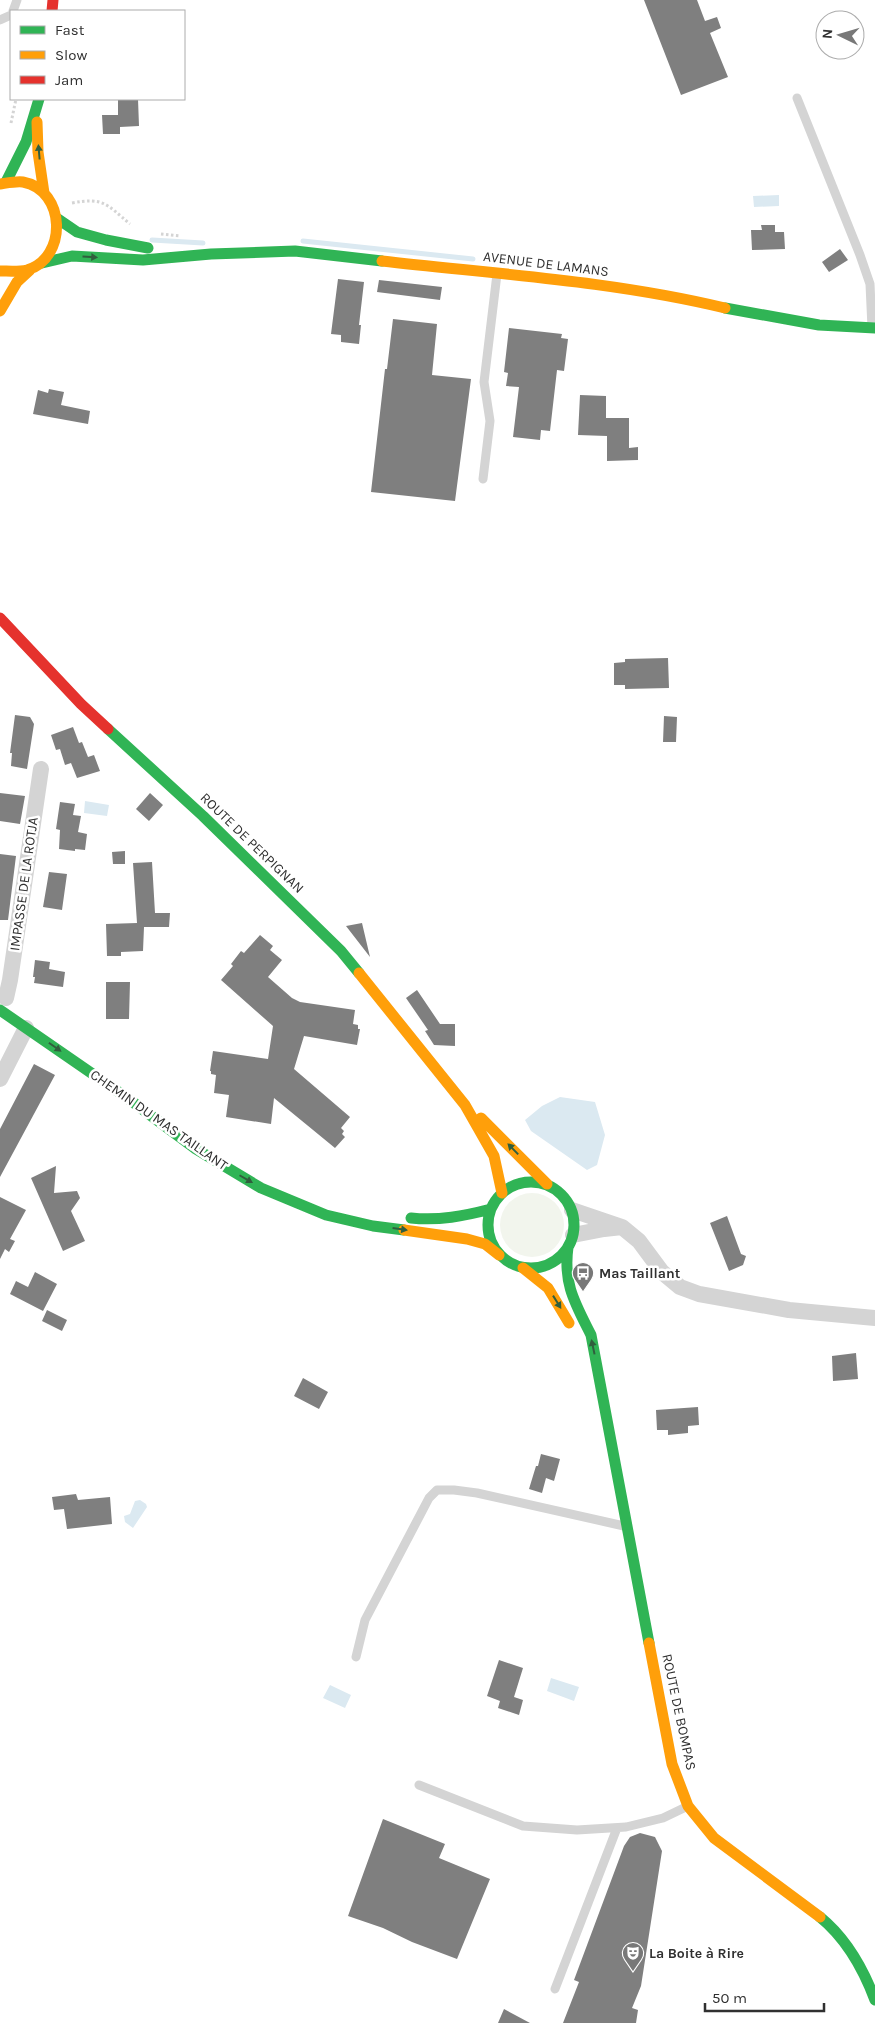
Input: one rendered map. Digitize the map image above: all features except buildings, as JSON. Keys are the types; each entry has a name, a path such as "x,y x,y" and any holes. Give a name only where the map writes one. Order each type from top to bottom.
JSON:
{"main road":[{"path":"3,183 18,161 38,104"},
{"path":"38,104 38,152 44,193"},
{"path":"0,311 11,291 30,270 42,263 51,254 59,231 58,219 50,200 44,193 32,185 20,182 3,183"},
{"name":"AVENUE DE LAMANS","path":"58,219 77,232 106,240 148,248 211,254"},
{"name":"AVENUE DE LAMANS","path":"42,263 72,256 143,260 211,254 295,251 497,273 675,296 747,313 819,325 874,328"},
{"path":"0,271 14,273 30,270"},
{"name":"ROUTE DE PERPIGNAN","path":"0,618 81,704 203,816 341,951 466,1105 495,1130 547,1184"},
{"name":"CHEMIN DU MAS TAILLANT","path":"5,1002 26,1028 126,1097 196,1150 261,1188 326,1215 373,1226 467,1239 485,1244 499,1255"},
{"name":"ROUTE DE PERPIGNAN","path":"466,1105 494,1156 502,1193"},
{"path":"574,1334 548,1288 523,1268 510,1263 499,1255 492,1244 488,1233 490,1209 502,1193 512,1186 523,1182 535,1181 547,1184 558,1190 572,1210 574,1222 565,1266 568,1288 591,1335 607,1412"},
{"path":"404,1217 424,1220 447,1218 470,1215 490,1209"},
{"path":"523,1268 549,1265 560,1258 571,1241"},
{"path":"582,1352 607,1412"},
{"name":"ROUTE DE BOMPAS","path":"607,1412 672,1764 688,1806 714,1838 822,1918 849,1946 868,1981 875,2000"}],"street":[{"name":"IMPASSE DE LA ROTJA","path":"5,1002 10,980 41,769"},
{"path":"0,1079 26,1028"},
{"path":"572,1210 622,1227 639,1241 662,1272 680,1287 699,1294 789,1310 875,1318"},
{"path":"571,1241 604,1229 622,1227"}],"lane":[{"path":"797,98 870,284 874,328"},
{"path":"483,479 490,421 484,382 497,273"},
{"path":"356,1657 365,1620 429,1498 437,1490 477,1493 627,1527"},
{"path":"419,1785 523,1826 577,1830 617,1828 662,1818 688,1806"},
{"path":"555,1989 617,1828"}],"shaded area":[{"path":"779,195 779,206 754,207 753,196"},
{"path":"85,801 109,805 107,816 84,813"},
{"path":"560,1097 595,1102 605,1135 597,1165 587,1170 531,1131 525,1120 542,1106"},
{"path":"532,1193 550,1199 558,1207 564,1225 558,1243 550,1251 532,1257 514,1251 506,1243 500,1225 506,1207 514,1199"},
{"path":"140,1500 147,1507 133,1528 125,1522 124,1516 130,1514 135,1501"},
{"path":"551,1678 579,1687 574,1701 547,1691"},
{"path":"330,1685 351,1695 345,1708 323,1698"}],"waterway":[{"path":"152,240 203,243"},
{"path":"303,241 473,259"}],"traffic: fast":[{"path":"6,182 26,142 39,100"},
{"path":"58,219 77,232 148,248"},
{"path":"42,263 72,256 143,260 211,254 295,251 382,261"},
{"path":"725,308 819,325 875,328"},
{"path":"108,729 203,816 341,951 359,973"},
{"path":"0,1010 126,1097 196,1149 261,1188 326,1215 373,1226 404,1230"},
{"path":"531,1182 548,1185 562,1194 571,1208 574,1225 571,1242 562,1256 548,1265 531,1268 514,1265 500,1256 491,1242 488,1225 491,1208 500,1194 514,1185 531,1182"},
{"path":"411,1218 432,1219 451,1217 491,1209"},
{"path":"568,1247 567,1272 569,1283 575,1303 591,1335 649,1643"},
{"path":"820,1917 846,1944 865,1977 875,2000"}],"traffic: slow":[{"path":"37,122 38,152 44,193"},
{"path":"0,184 23,182 37,188 48,197 54,210 56,225 55,239 50,252 40,263 24,271 0,271"},
{"path":"382,261 597,285 640,291 725,308"},
{"path":"0,311 17,282 30,270"},
{"path":"359,973 465,1105 494,1156 502,1193"},
{"path":"481,1118 547,1184"},
{"path":"404,1230 467,1239 485,1244 499,1255"},
{"path":"523,1268 548,1288 569,1323"},
{"path":"649,1643 672,1764 688,1806 714,1838 820,1917"}],"traffic: jam":[{"path":"52,10 53,0"},
{"path":"0,618 81,704 108,729"}],"place":[{"name":"Mas Taillant","path":"583,1292"},
{"name":"La Boite à Rire","path":"633,1972"}]}
